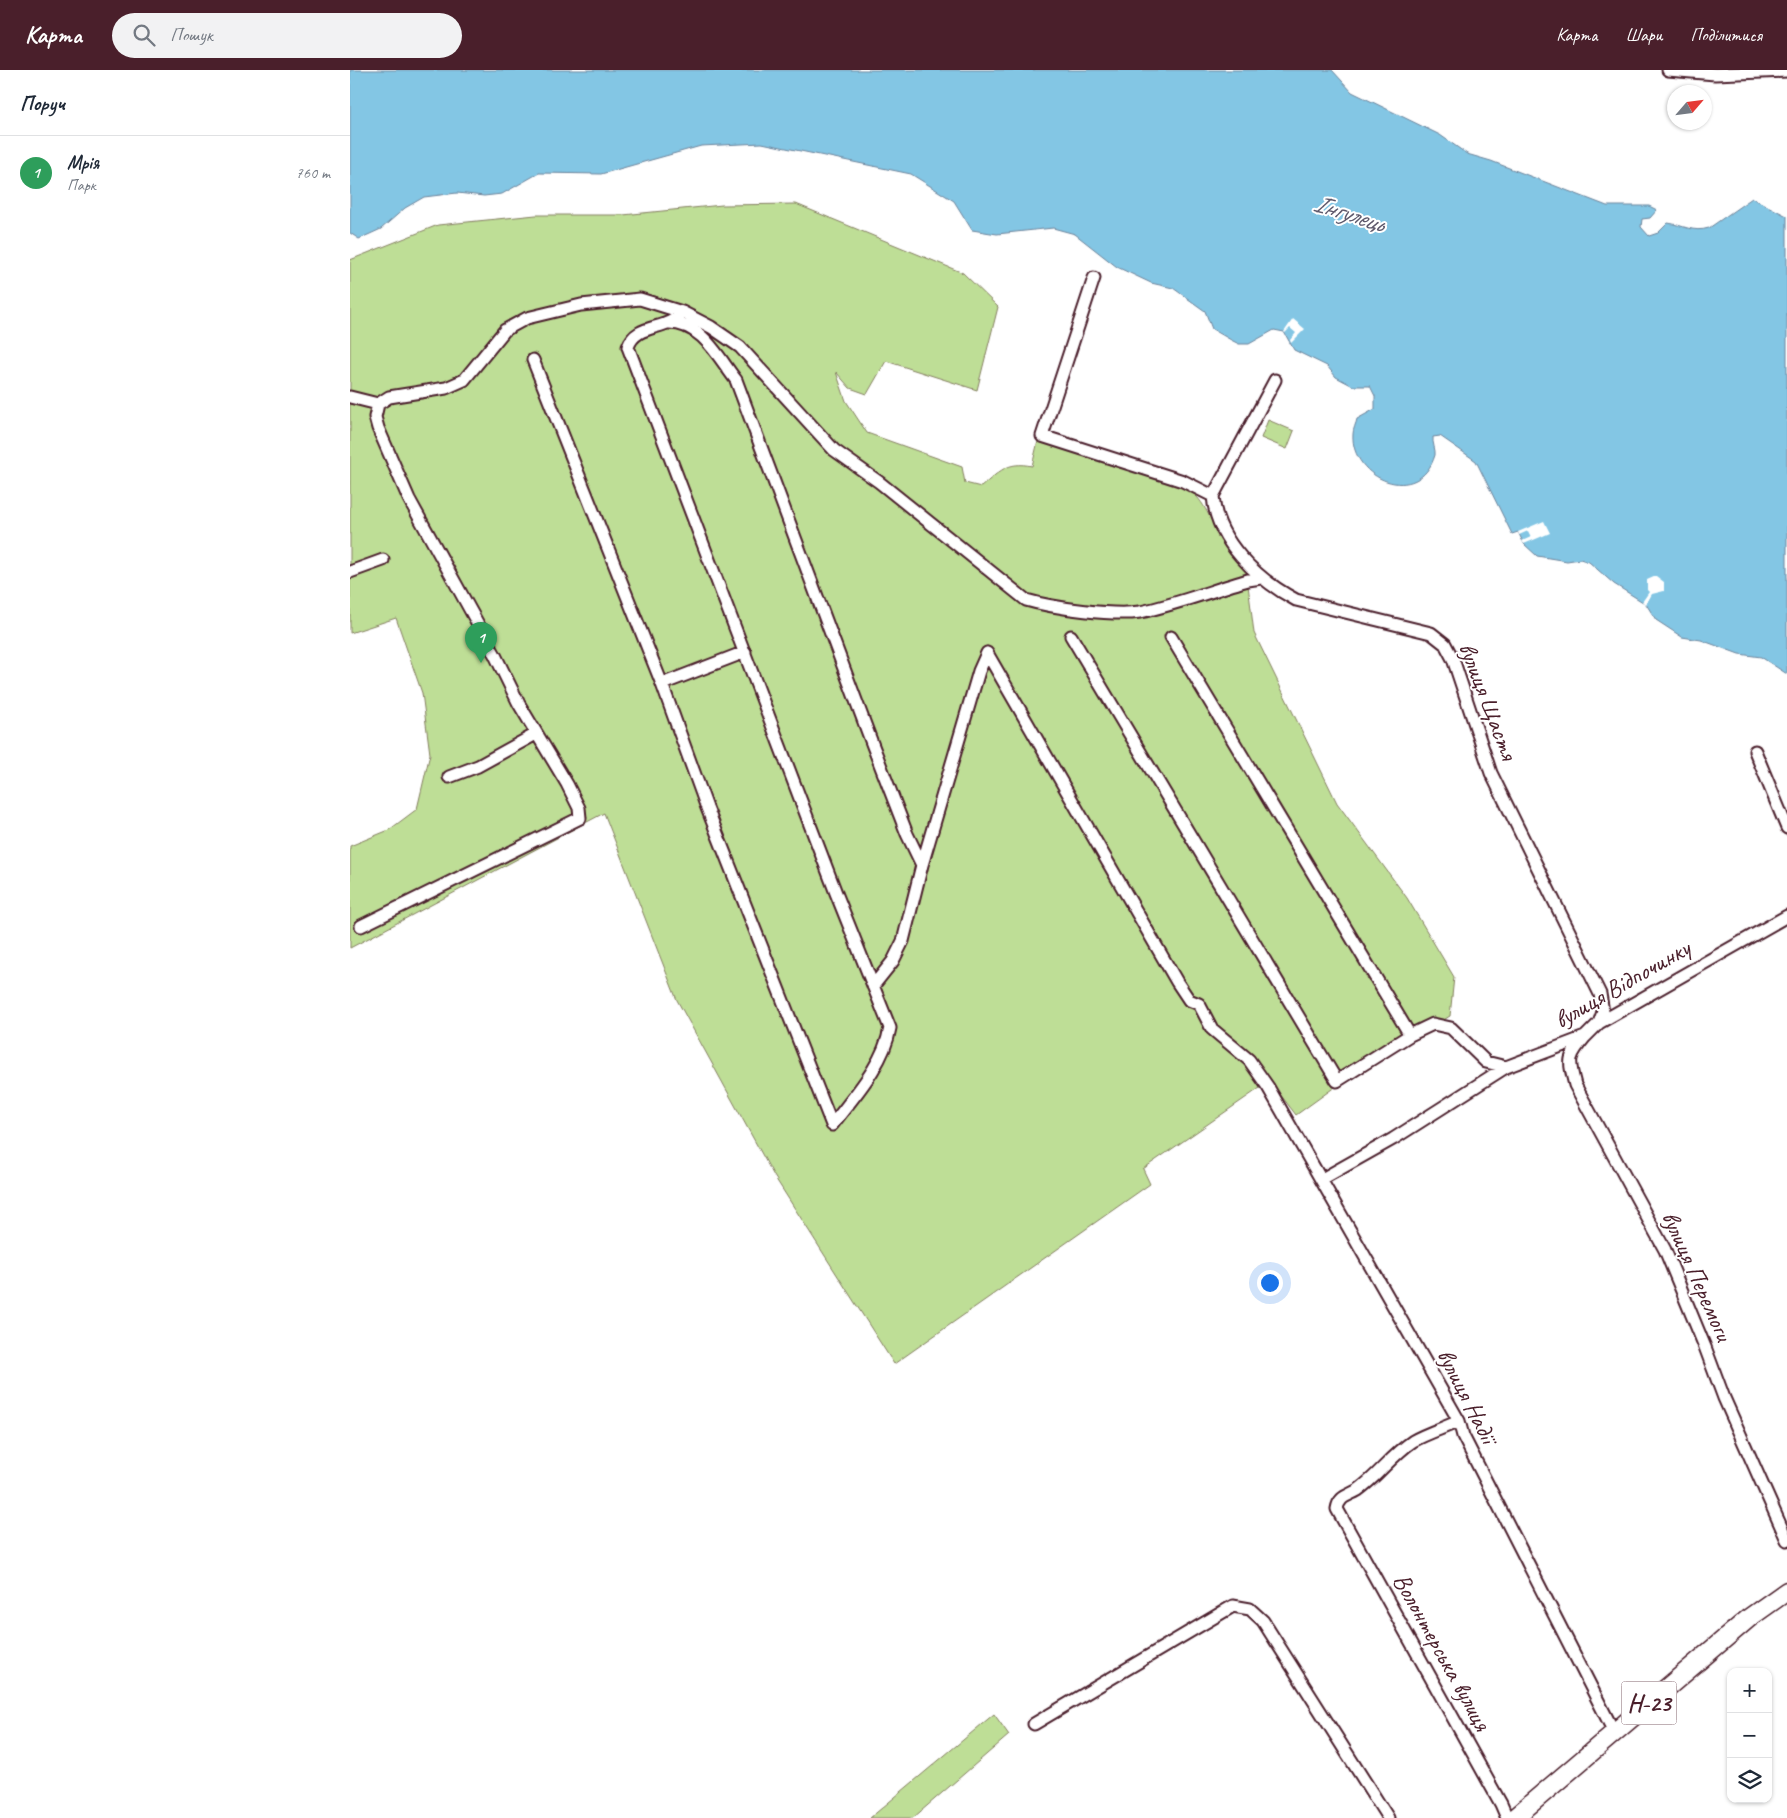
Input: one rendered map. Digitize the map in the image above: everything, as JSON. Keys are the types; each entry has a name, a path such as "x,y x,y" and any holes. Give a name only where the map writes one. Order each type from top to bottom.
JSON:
{"main road":[{"name":"Н-23","path":"1514,1818 1749,1618 1787,1591"}],"street":[{"path":"1668,70 1715,74 1787,71"},
{"path":"1094,278 1042,436 1183,481 1213,496 1276,380"},
{"path":"361,926 580,818 579,808 567,784 536,734 409,499 375,417 378,404 389,397 446,388 464,380 505,330 527,318 581,306 640,299 682,312 712,328 740,347 834,450 879,482 1026,600 1040,604 1122,613 1141,612 1248,580 1262,578"},
{"path":"533,360 662,684 707,808 832,1125 862,1084 887,1044 889,1022 873,986 628,347 630,340 639,332 667,323 678,317 682,312"},
{"path":"667,323 679,323 708,340 736,380 873,746 907,834 922,865 902,941 893,961 873,986"},
{"path":"350,397 378,404"},
{"name":"вулиця Щастя","path":"1213,496 1214,513 1233,547 1262,578 1296,600 1431,634 1445,644 1453,659 1491,773 1600,994 1603,1012 1599,1023"},
{"path":"350,572 383,560"},
{"path":"1071,636 1337,1081 1410,1035 1433,1024 1451,1028 1486,1062 1506,1067"},
{"path":"1171,636 1410,1035"},
{"path":"662,684 745,652"},
{"name":"вулиця Надії","path":"922,865 979,671 987,653 1177,982 1189,1000 1198,1004 1212,1029 1249,1060 1268,1087 1322,1179 1459,1421 1463,1436 1614,1732"},
{"path":"449,777 467,771 536,734"},
{"path":"1755,751 1787,828"},
{"name":"вулиця Відпочинку","path":"1322,1179 1393,1139 1506,1067 1585,1037 1599,1023 1787,916"},
{"name":"вулиця Перемоги","path":"1585,1037 1571,1053 1570,1066 1575,1085 1665,1250 1724,1398 1787,1540"},
{"name":"Волонтерська вулиця","path":"1459,1421 1414,1440 1394,1455 1371,1479 1338,1501 1337,1509 1497,1795 1507,1818"},
{"path":"1034,1724 1233,1606 1250,1609 1263,1621 1388,1818"}],"green space":[{"path":"796,204 963,273 998,307 977,390 886,361 867,394 850,388 836,372 846,401 867,433 962,467 965,483 981,487 999,472 1010,466 1032,466 1038,441 1182,486 1195,495 1222,537 1253,574 1141,607 1085,606 1057,603 1030,597 849,455 749,361 814,438 1017,599 1122,617 1248,585 1254,633 1337,803 1407,898 1454,977 1450,1016 1339,1084 1296,1115 1270,1081 1143,1169 1150,1184 894,1364 774,1176 677,1000 604,813 350,948 350,846 389,830 417,809 430,754 422,693 396,618 350,633 350,260 438,225 536,215 623,215 722,205"},
{"path":"1268,420 1294,431 1287,449 1261,438"},
{"path":"994,1714 1009,1735 913,1818 870,1818"}],"water":[{"name":"Інгулець","path":"350,70 1332,70 1352,92 1440,135 1467,154 1491,161 1607,206 1649,206 1657,210 1650,218 1642,219 1641,227 1649,236 1658,233 1668,223 1698,230 1709,228 1752,198 1787,216 1787,674 1761,657 1739,654 1701,640 1682,637 1656,620 1646,604 1614,584 1589,562 1580,559 1567,561 1537,556 1524,544 1518,532 1512,534 1476,461 1440,436 1433,437 1435,455 1427,471 1415,480 1401,484 1387,481 1373,474 1362,464 1355,450 1353,434 1357,419 1375,409 1375,396 1370,386 1353,386 1336,377 1327,366 1294,350 1284,332 1274,330 1249,344 1239,344 1212,329 1205,311 1173,288 1151,283 1117,267 1075,234 1053,228 997,234 972,230 954,201 911,174 762,143 701,146 601,174 539,173 502,194 484,196 457,193 424,197 405,208 381,229 359,239 350,233"}],"pier":[{"path":"1293,319 1305,329 1291,343 1290,340 1296,333 1290,328 1284,332"},
{"path":"1544,521 1550,533 1524,544 1522,541 1531,537 1528,531 1519,535 1518,532"},
{"path":"1656,576 1664,582 1664,591 1652,594 1646,604 1642,602 1649,592 1647,590 1647,580"}],"place":[{"name":"Мрія","path":"481,663"}]}
